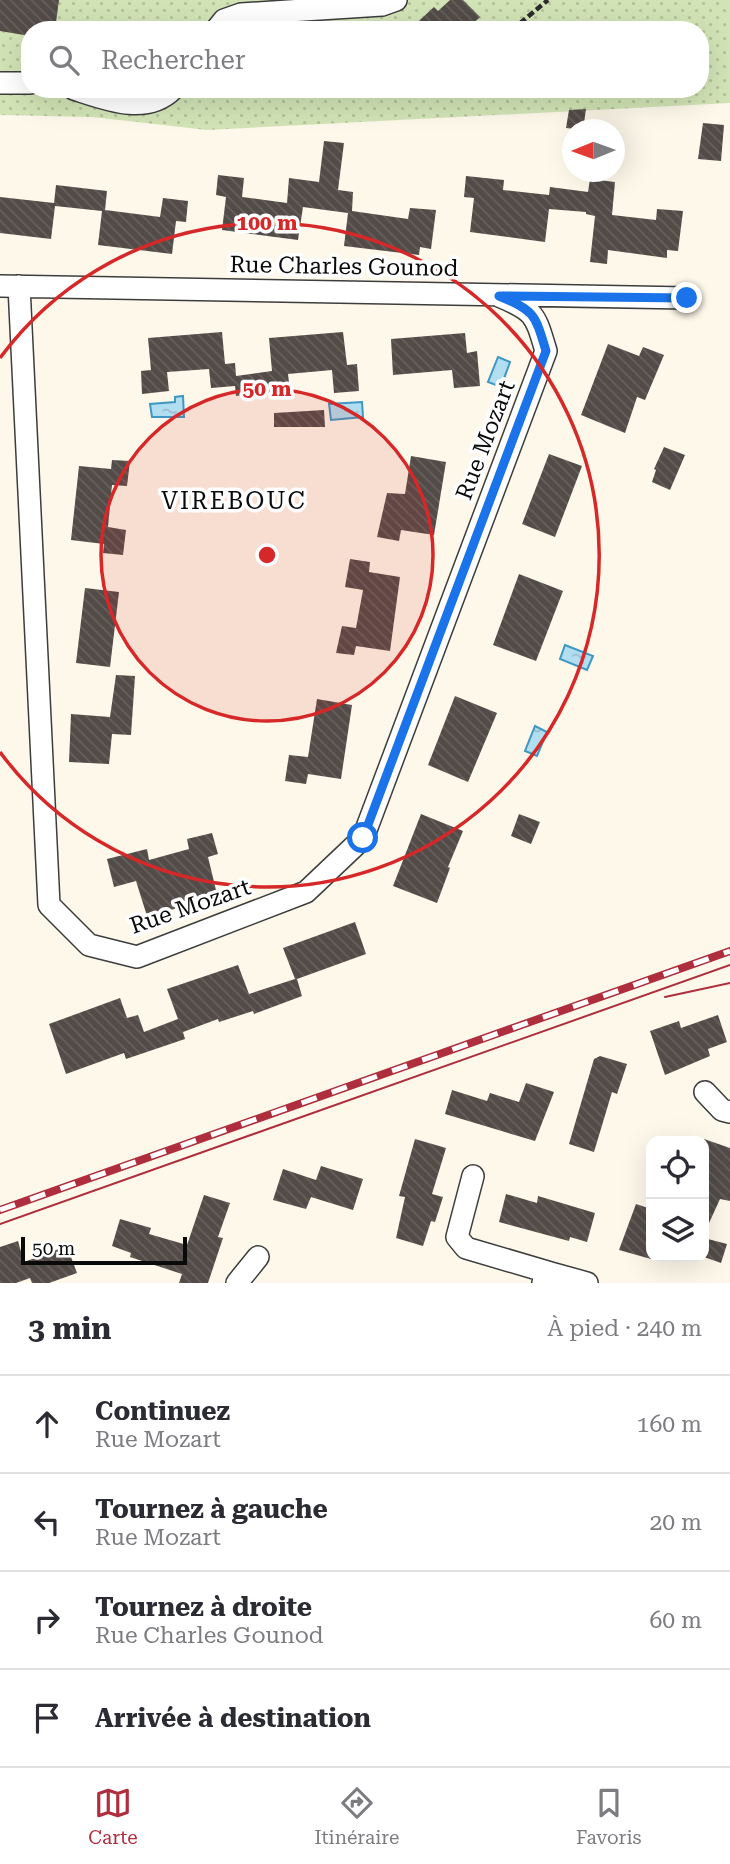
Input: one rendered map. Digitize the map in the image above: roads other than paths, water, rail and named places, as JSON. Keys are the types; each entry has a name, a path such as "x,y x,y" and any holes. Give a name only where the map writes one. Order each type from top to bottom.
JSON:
{"street":[{"path":"224,21 241,14 382,5 396,0"},
{"path":"0,83 21,83"},
{"path":"104,98 143,105 160,98"},
{"name":"Rue Charles Gounod","path":"9,286 687,298"},
{"name":"Rue Mozart","path":"9,286 49,905 89,945 137,957 306,892 363,838 546,351 538,324 526,307 499,296"},
{"path":"705,1092 722,1110 730,1112"},
{"path":"473,1176 457,1237 466,1248 547,1278 587,1283"},
{"path":"237,1283 258,1258"}],"water":[{"path":"498,357 510,362 501,387 488,382"},
{"path":"183,396 184,417 152,417 150,404 175,402 175,397"},
{"path":"362,402 363,417 331,420 329,404"},
{"path":"565,645 593,656 587,670 560,659"},
{"path":"535,726 547,732 537,756 525,751"}],"tram line":[{"path":"0,1224 730,965"},
{"path":"665,997 730,983"}],"railway":[{"path":"0,1210 730,951"}],"district":[{"name":"VIREBOUC","path":"234,501"}]}
